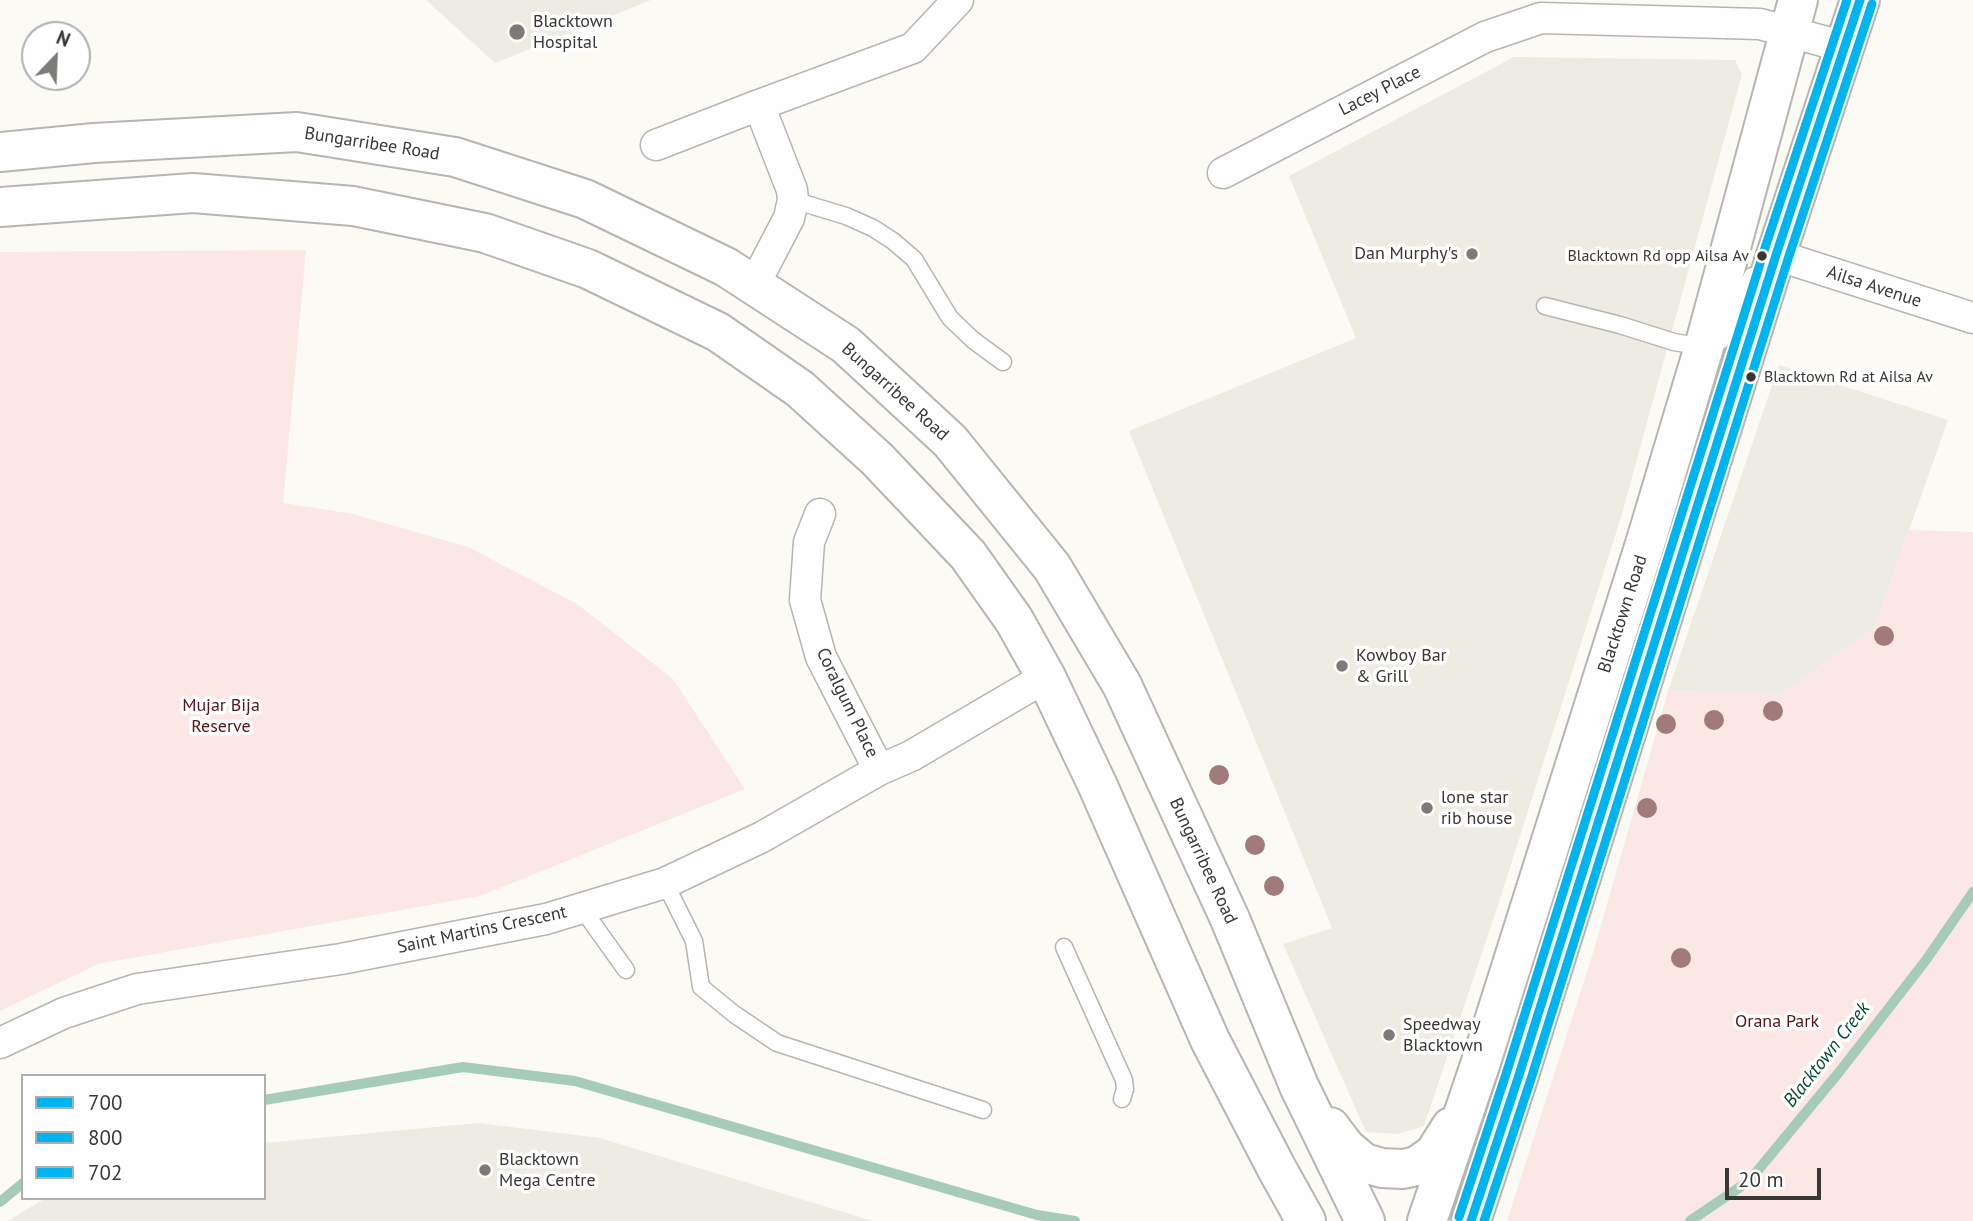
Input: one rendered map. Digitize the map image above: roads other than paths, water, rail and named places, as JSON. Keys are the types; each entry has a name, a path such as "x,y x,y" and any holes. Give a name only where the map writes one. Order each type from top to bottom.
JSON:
{"main road":[{"path":"1471,1221 1776,256 1860,0"},
{"name":"Blacktown Road","path":"1427,1221 1482,1059 1645,544 1704,347 1794,16"},
{"name":"Bungarribee Road","path":"0,152 94,143 297,132 455,157 585,199 726,267 846,345 950,441 1052,567 1122,685 1230,919 1299,1086 1365,1221"},
{"path":"0,207 193,193 353,206 485,233 588,269 718,332 800,389 877,459 968,555 1014,620 1046,677 1102,796 1210,1040 1276,1169 1306,1221"},
{"path":"1210,1040 1235,1122 1275,1221"},
{"path":"1299,1086 1346,1148 1364,1163 1382,1168 1403,1169 1417,1166 1433,1154 1462,1108 1482,1059"}],"street":[{"path":"656,145 913,48 958,0"},
{"name":"Lacey Place","path":"1223,173 1540,9 1759,24 1794,16 1845,47"},
{"path":"754,285 789,218 793,200 792,190 759,105"},
{"name":"Ailsa Avenue","path":"1776,256 1973,318"},
{"name":"Coralgum Place","path":"820,514 809,542 805,600 821,657 879,770"},
{"name":"Saint Martins Crescent","path":"0,1043 64,1013 136,989 341,959 546,919 665,883 762,837 879,770 911,756 1046,677"}],"lane":[{"path":"793,200 846,215 893,241 914,260 950,318 973,340 1003,362"},
{"path":"1545,306 1704,347 1724,338 1754,270 1763,258 1776,256"},
{"path":"665,883 694,941 701,987 777,1044 983,1110"},
{"path":"581,907 626,970"},
{"path":"1064,947 1124,1080 1122,1099"}],"waterway":[{"name":"Blacktown Creek","path":"1690,1221 1749,1181 1840,1071 1926,960 1973,892"},
{"path":"266,1100 463,1067 575,1081 1037,1215 1075,1221"},
{"path":"0,1202 21,1185"}],"place":[{"name":"Blacktown Hospital","path":"517,32"},
{"name":"Dan Murphy's","path":"1472,254"},
{"name":"Blacktown Rd opp Ailsa Av","path":"1762,256"},
{"name":"Blacktown Rd at Ailsa Av","path":"1751,377"},
{"name":"Kowboy Bar & Grill","path":"1342,666"},
{"name":"lone star rib house","path":"1427,808"},
{"name":"Speedway Blacktown","path":"1389,1035"},
{"name":"Blacktown Mega Centre","path":"485,1170"}],"park label":[{"name":"Mujar Bija Reserve","path":"221,716"},
{"name":"Orana Park","path":"1777,1022"}]}
